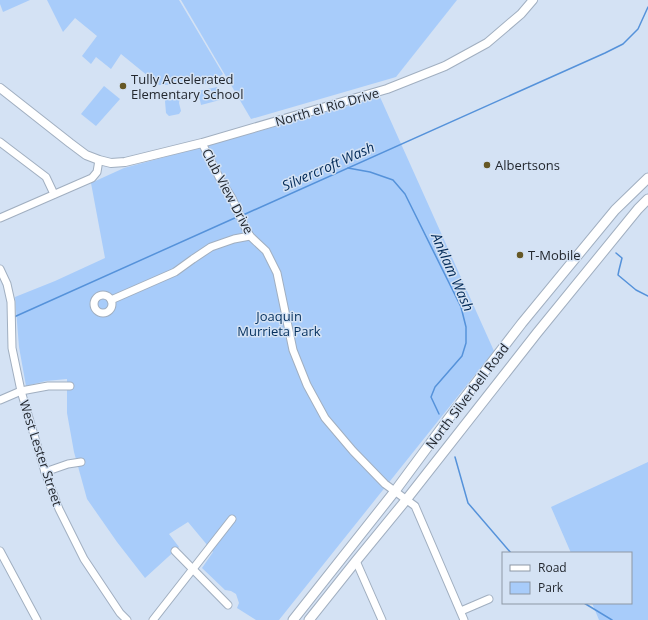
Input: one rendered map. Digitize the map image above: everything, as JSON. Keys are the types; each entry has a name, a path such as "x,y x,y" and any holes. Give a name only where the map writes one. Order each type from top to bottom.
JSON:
{"main road":[{"name":"North Silverbell Road","path":"293,620 395,491 522,323 615,210 648,178"},
{"name":"North Silverbell Road","path":"310,620 537,333 638,209 648,199"},
{"path":"347,552 356,561"}],"street":[{"name":"North el Rio Drive","path":"99,160 125,162 202,143 387,89 445,66 488,43 521,14 533,0"},
{"path":"0,88 86,155 99,160 97,172 92,178 0,218"},
{"path":"0,142 46,177 54,194"},
{"name":"Club View Drive","path":"202,143 219,177 232,198 250,236 266,251 277,273 293,350 307,385 325,418 353,451 385,484 415,506 464,620"},
{"path":"111,300 176,272 211,247 234,239 250,236"},
{"name":"West Lester Street","path":"0,269 7,284 11,302 12,348 20,391 45,472 59,509 84,559 120,613 127,620"},
{"path":"0,400 20,391 48,386 70,386"},
{"path":"45,472 68,464 81,462"},
{"path":"153,620 232,519"},
{"path":"0,551 37,620"},
{"path":"175,551 228,605"},
{"path":"356,561 382,620"},
{"path":"461,611 489,599"}],"green space":[{"path":"0,0 30,0 3,12"},
{"path":"47,0 179,0 223,74 211,84 159,85 121,54 111,69 96,57 91,64 82,56 97,36 75,18 63,32"},
{"path":"181,0 457,0 396,77 251,119"},
{"path":"104,86 120,99 96,126 81,114"},
{"path":"217,87 220,100 201,105 198,91"},
{"path":"177,95 180,97 179,103 181,111 179,114 169,116 166,113 165,101 166,99 172,100"},
{"name":"Joaquin Murrieta Park","path":"380,97 494,351 279,620 256,620 237,608 239,603 236,594 225,590 202,568 213,552 188,522 169,534 179,547 145,578 117,542 87,499 74,452 67,413 67,379 46,381 26,386 19,347 15,297 55,281 105,258 91,183 124,168"},
{"path":"648,462 648,620 599,620 592,604 632,604 632,552 571,552 551,507"}],"waterway":[{"name":"Silvercroft Wash","path":"243,215 623,44 638,29 648,7"},
{"name":"Anklam Wash","path":"348,168 370,172 393,180 405,194 461,307 466,327 466,343 462,356 435,387 431,397 439,414"},
{"name":"Silvercroft Wash","path":"14,317 237,217"},
{"path":"616,253 622,258 618,275 636,290 648,296"},
{"name":"Anklam Wash","path":"455,457 468,503 510,552"},
{"name":"Anklam Wash","path":"586,604 612,620"}],"place":[{"name":"Tully Accelerated Elementary School","path":"123,86"},
{"name":"Albertsons","path":"487,165"},
{"name":"T-Mobile","path":"520,255"}]}
